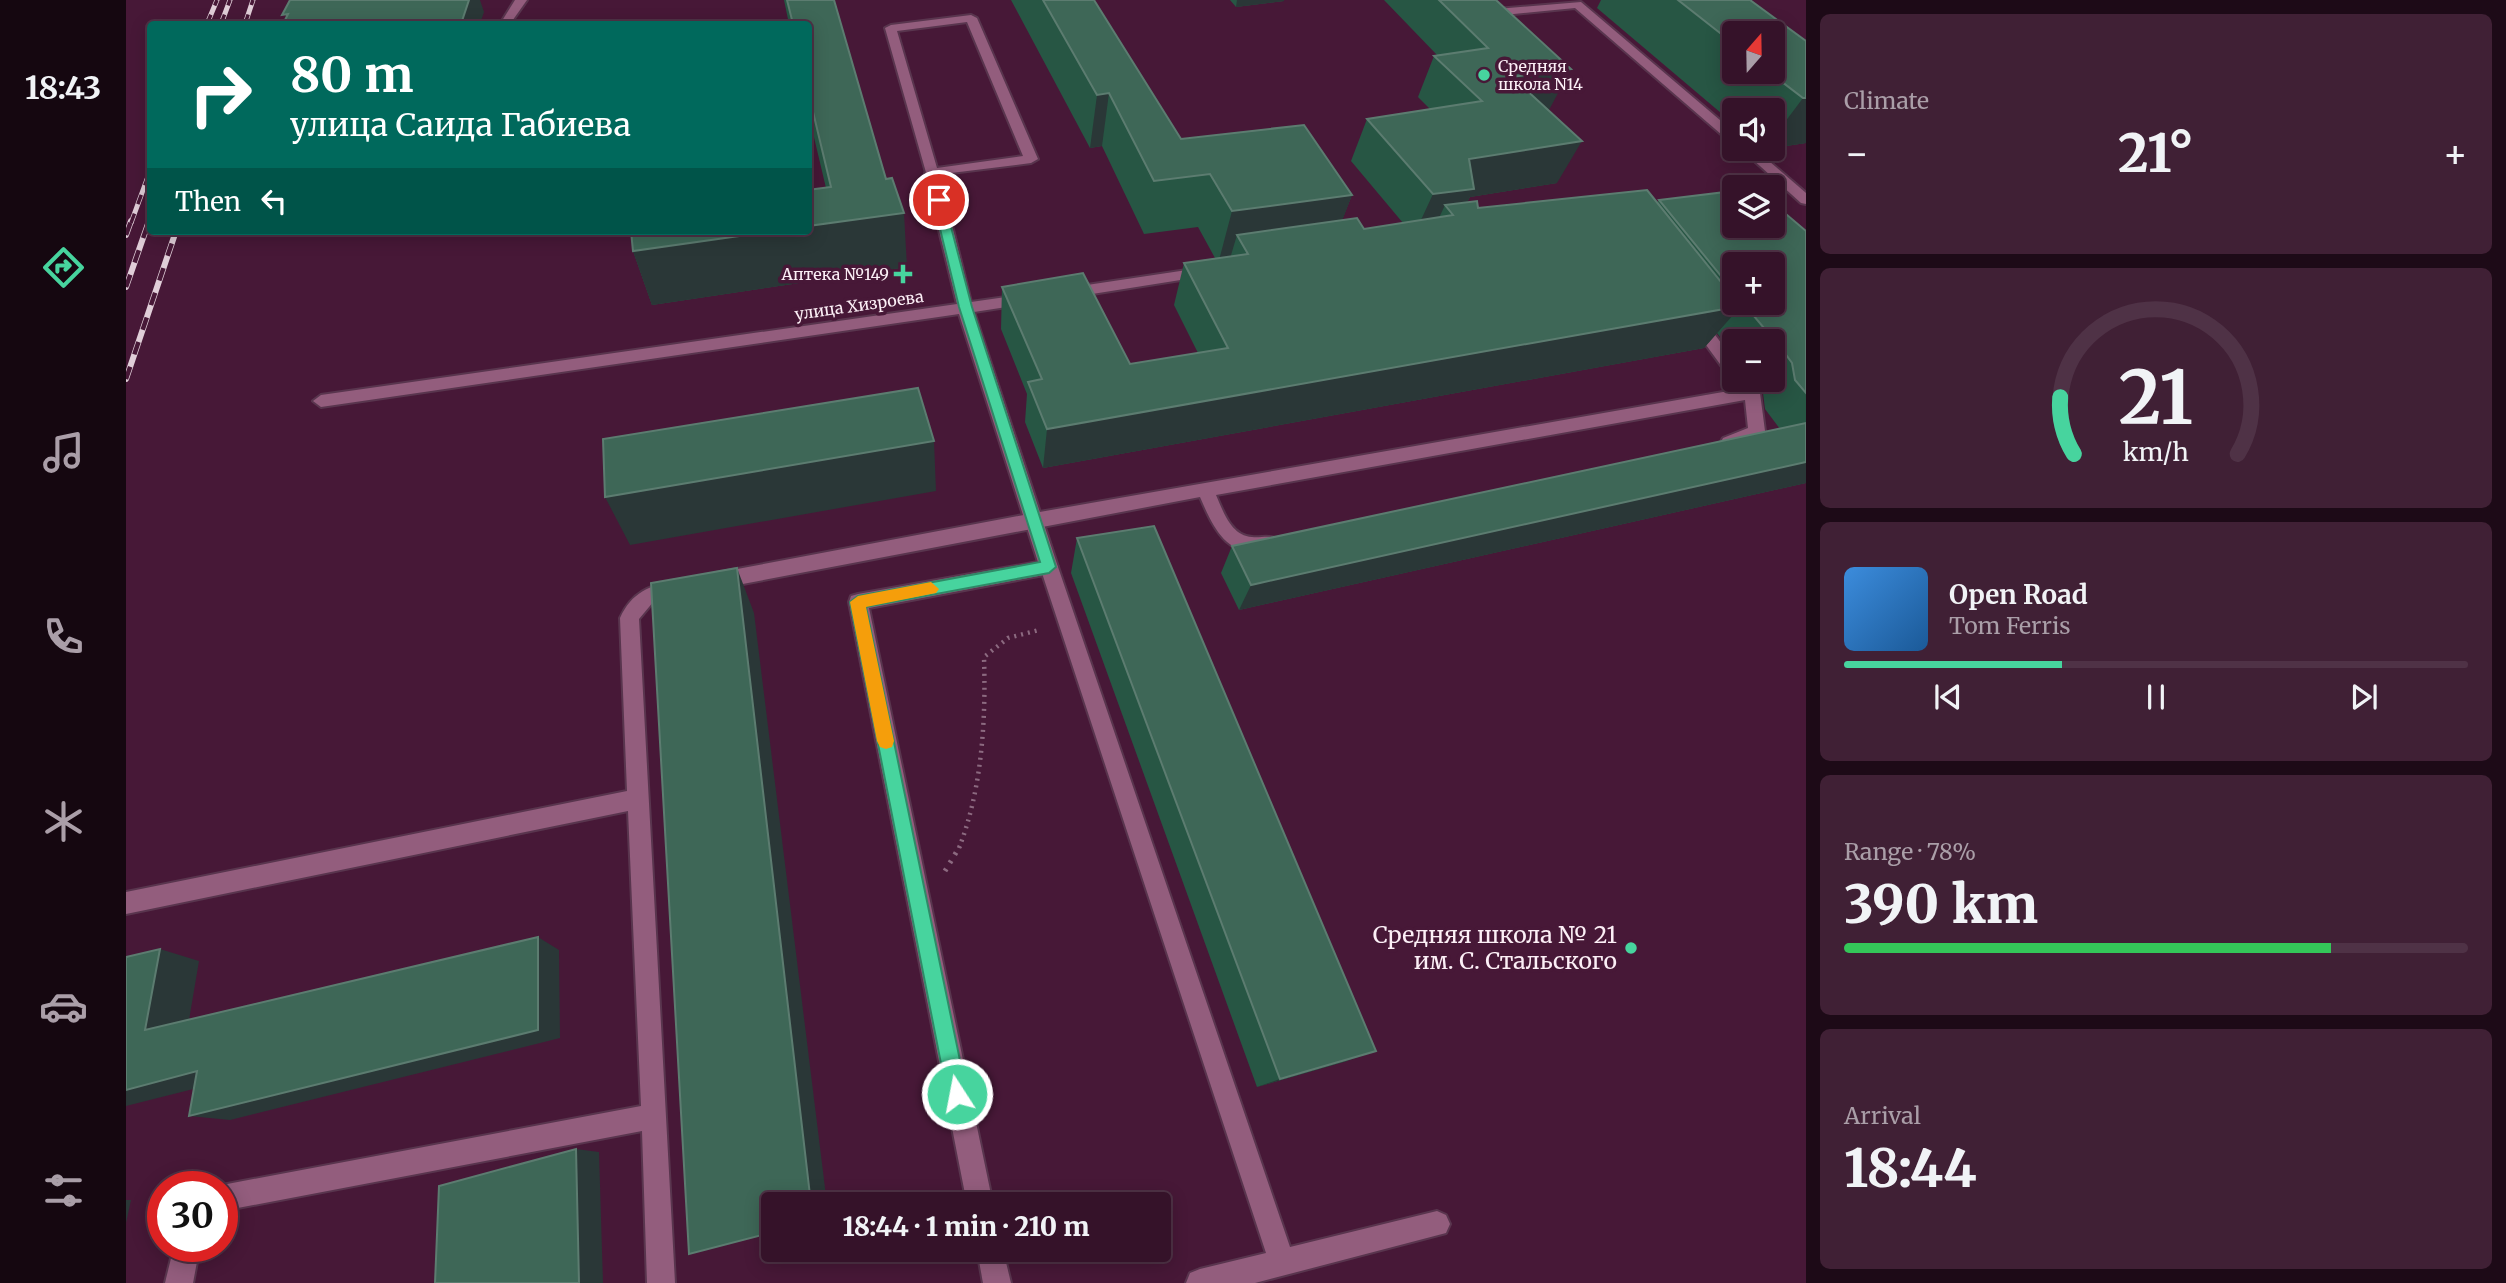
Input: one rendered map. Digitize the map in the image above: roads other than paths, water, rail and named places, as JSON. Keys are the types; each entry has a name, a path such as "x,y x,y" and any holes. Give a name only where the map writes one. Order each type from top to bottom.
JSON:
{"street":[{"path":"507,21 521,0"},
{"path":"1479,0 1493,13 1600,1"},
{"path":"1577,4 1722,128"},
{"path":"932,173 1031,159 971,18 891,28 932,173 965,307 1068,625 1282,1262"},
{"path":"1764,161 1799,186 1806,200"},
{"name":"улица Хизроева","path":"321,401 1227,269"},
{"path":"1686,308 1722,355"},
{"path":"661,1283 629,618 637,602 651,593 1722,392"},
{"path":"1716,445 1742,439 1758,431 1748,392"},
{"path":"1205,490 1226,535 1246,544 1261,545 1287,539"},
{"path":"978,1192 858,602 1049,567"},
{"path":"126,903 638,799"},
{"path":"238,1195 654,1116"},
{"path":"1200,1283 1437,1224"},
{"path":"179,1283 184,1262"},
{"path":"993,1262 997,1283"}],"railway":[{"path":"208,21 217,0"},
{"path":"222,21 230,0"},
{"path":"246,21 253,0"},
{"path":"131,223 147,179"},
{"path":"126,235 131,221"},
{"path":"126,287 147,227"},
{"path":"126,379 175,235"}],"place":[{"name":"Средняя школа N14","path":"1484,75"},
{"name":"Аптека №149","path":"903,274"},
{"name":"Средняя школа № 21 им. С. Стальского","path":"1631,948"}]}
